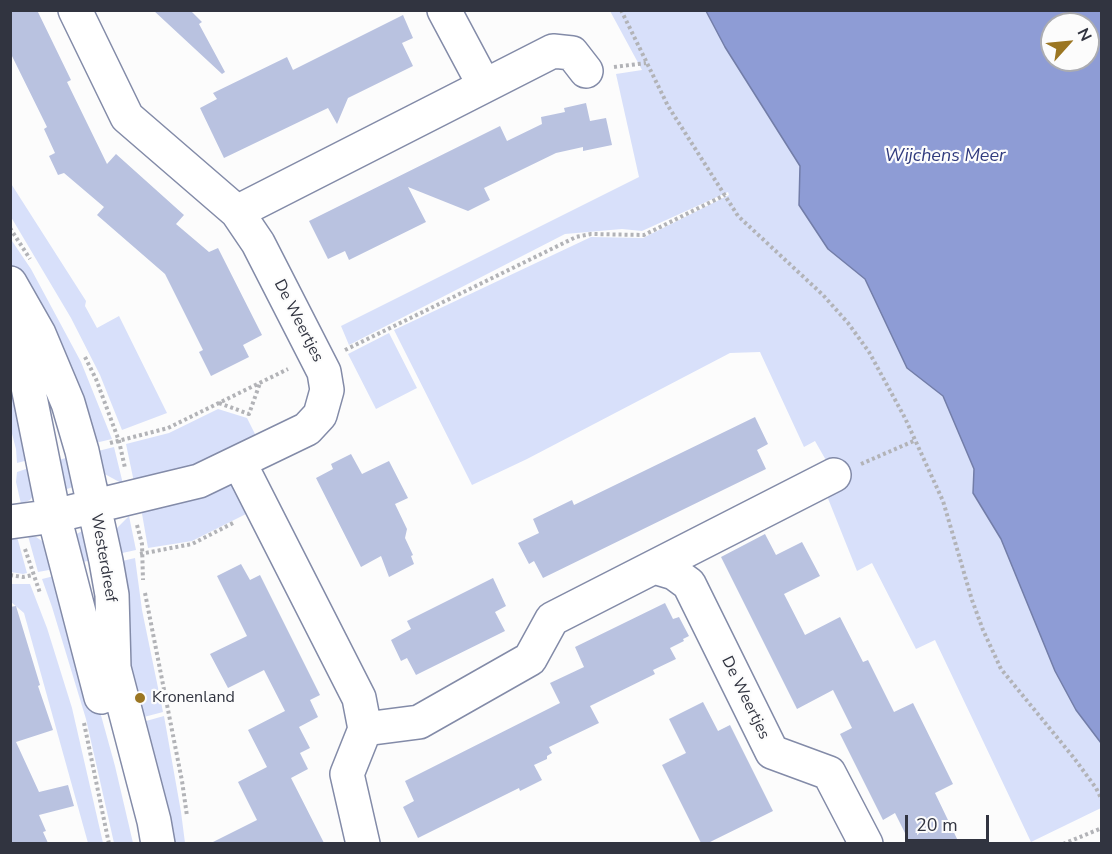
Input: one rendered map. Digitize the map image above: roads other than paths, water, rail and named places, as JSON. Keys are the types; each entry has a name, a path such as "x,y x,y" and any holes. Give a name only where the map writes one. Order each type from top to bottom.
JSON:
{"street":[{"name":"De Weertjes","path":"54,516 199,481 307,429 320,414 327,390 324,372 258,243 237,212 127,117 75,10"},
{"path":"444,10 484,85"},
{"path":"237,212 553,51 572,53 586,71"},
{"name":"Westerdreef","path":"10,283 39,334 68,403 95,507 112,595 114,668 158,843"},
{"name":"Westerdreef","path":"10,326 24,366 54,516 138,843"},
{"path":"238,462 359,698 365,729 348,774 363,843"},
{"path":"365,729 419,722 530,659 552,619 834,475"},
{"path":"10,522 54,516"},
{"name":"De Weertjes","path":"654,567 674,573 688,584 772,752 829,773 866,843"}],"water":[{"name":"Wijchens Meer","path":"706,11 1101,11 1101,743 1076,710 1055,671 1001,539 973,493 974,469 943,396 907,368 865,279 828,249 799,205 800,166 725,47"}],"place":[{"name":"Kronenland","path":"140,698"}]}
